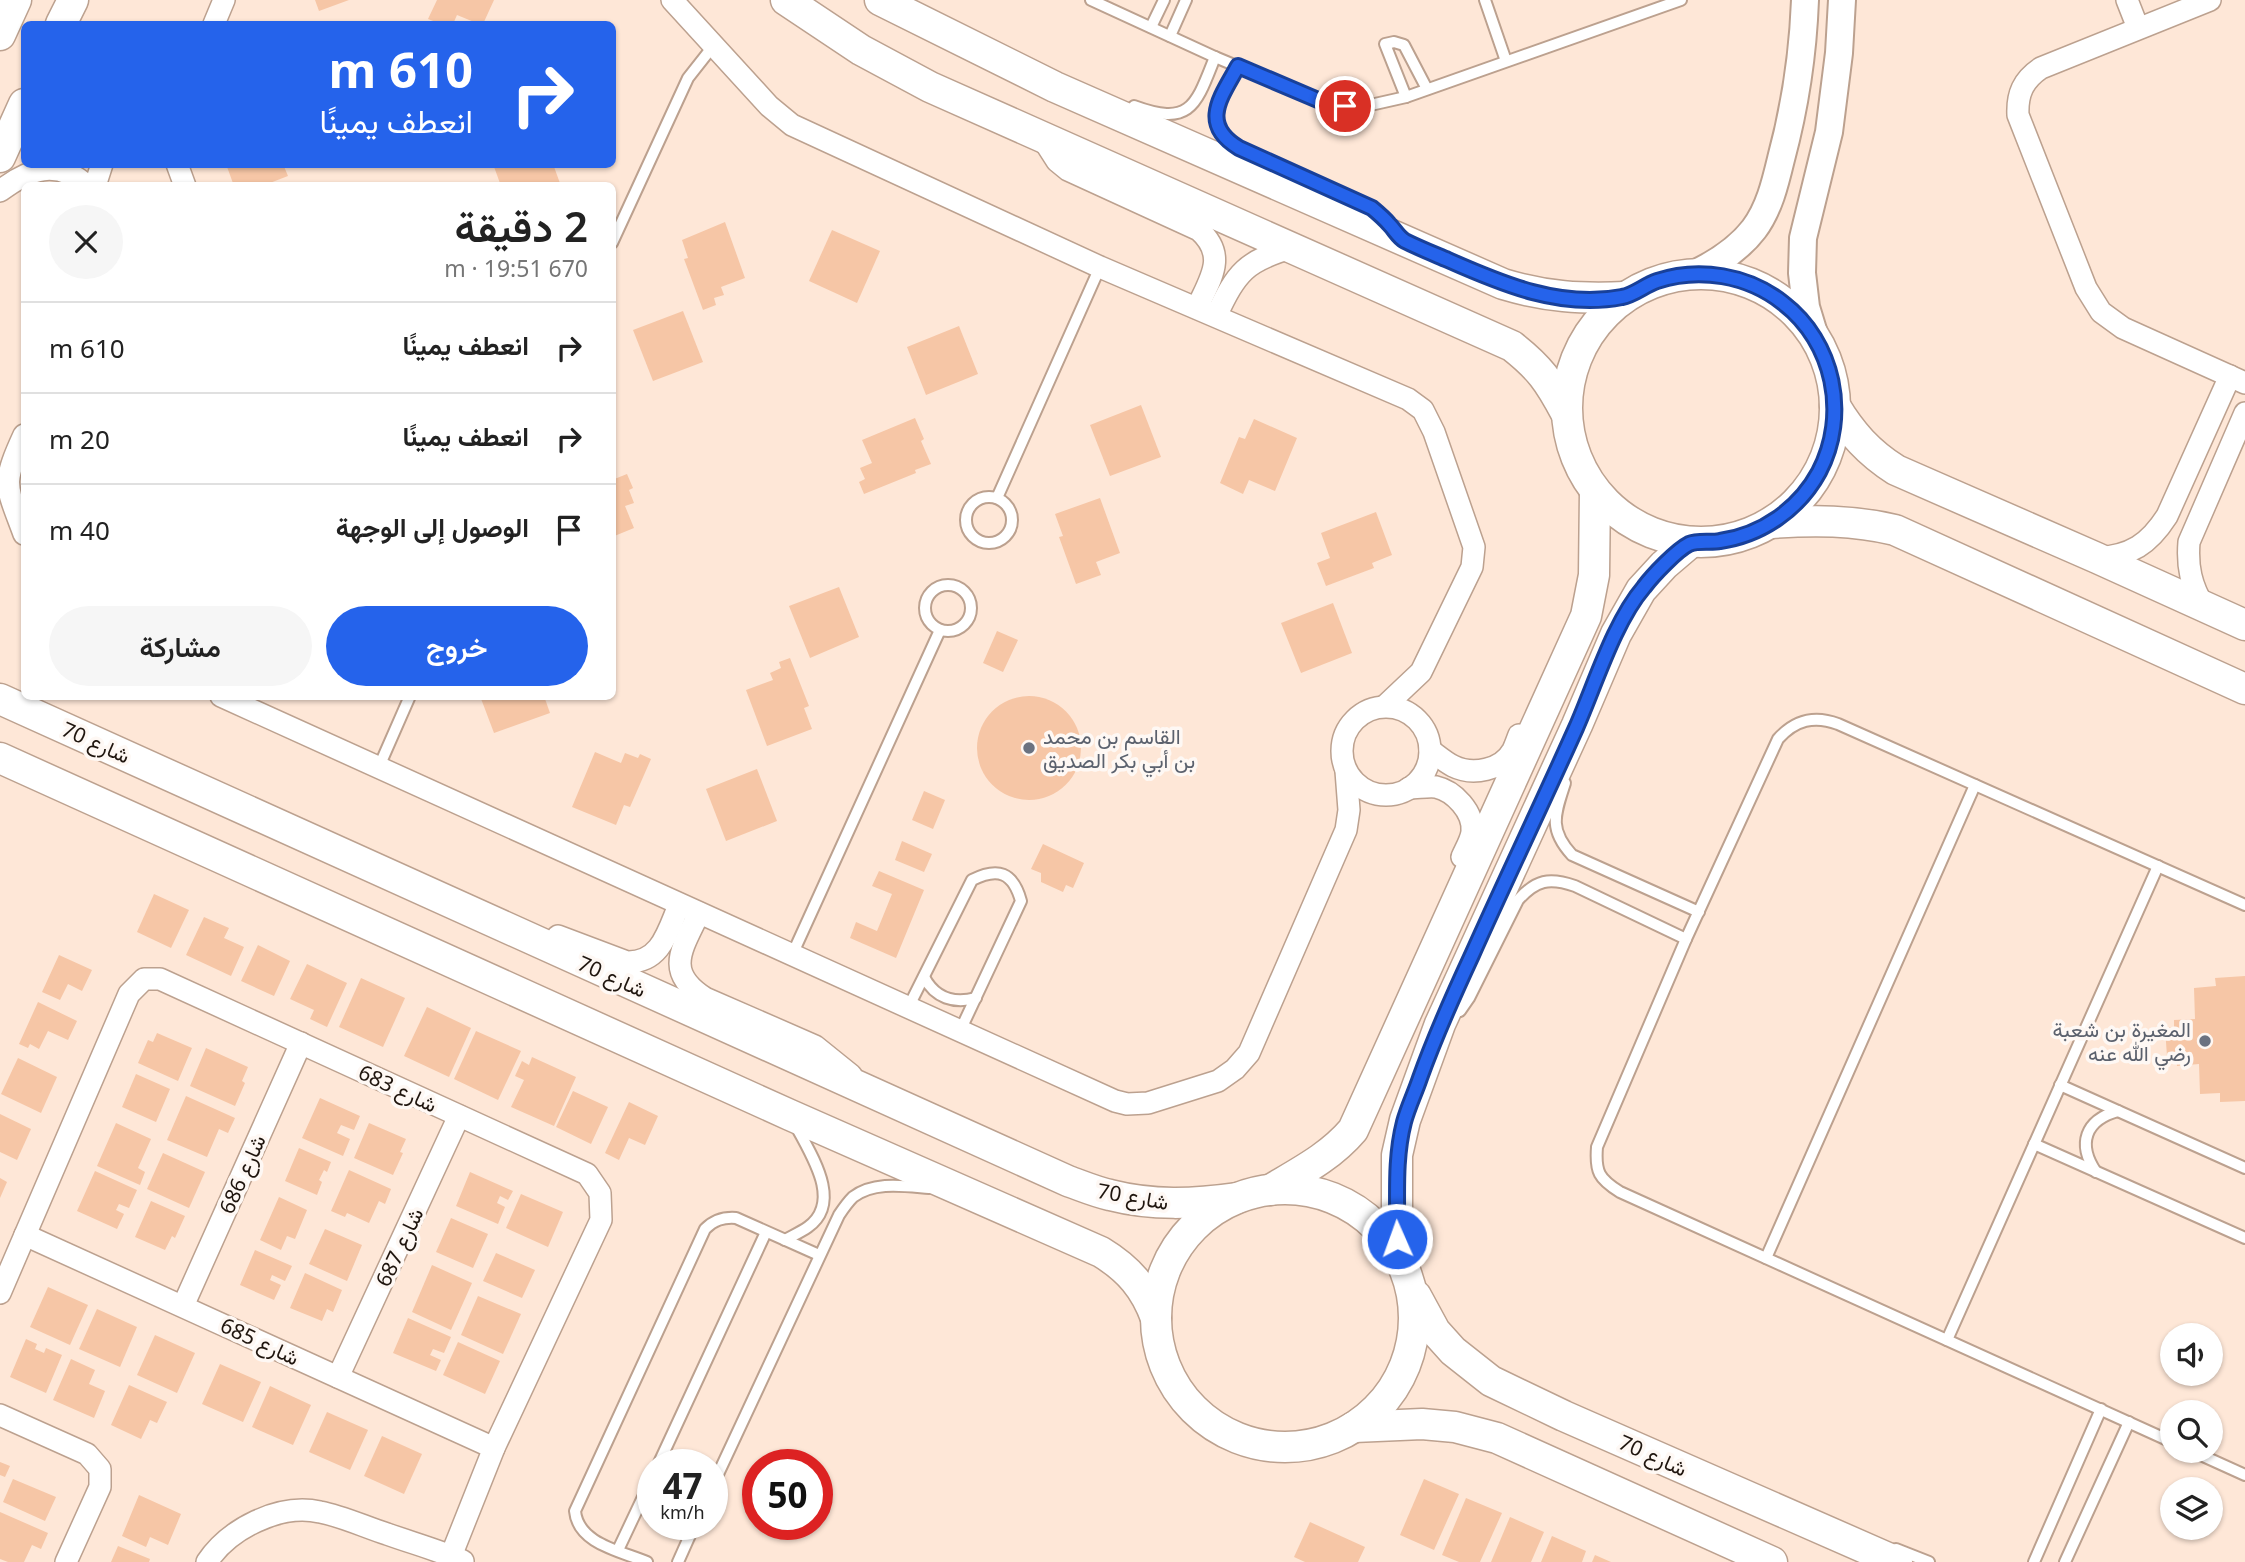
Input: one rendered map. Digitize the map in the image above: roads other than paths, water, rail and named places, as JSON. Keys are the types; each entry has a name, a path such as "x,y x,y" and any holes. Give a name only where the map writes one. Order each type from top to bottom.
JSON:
{"main road":[{"path":"0,35 16,0"},
{"path":"62,21 72,0"},
{"path":"786,0 894,69 1511,345 1534,363 1552,387 1566,413"},
{"path":"880,0 1055,87 1503,284 1563,298 1625,297"},
{"path":"0,158 21,111"},
{"path":"1694,274 1718,275 1742,281 1765,290 1785,304 1802,321 1816,341 1830,372 1835,406 1834,429 1828,452 1806,493 1771,523 1746,535 1719,541 1691,542 1669,539 1628,521 1610,508 1580,467 1570,441 1566,413 1569,379 1581,347 1600,319 1625,297 1658,281 1694,274"},
{"path":"1835,406 1860,442 1877,458 1896,470 2245,625"},
{"path":"1270,1190 1318,1162 1338,1147 1353,1130 1586,616 1594,575 1595,491"},
{"path":"1771,523 1846,521 1895,530 2235,689"},
{"path":"1397,1255 1397,1155 1405,1120 1440,1024 1577,726 1616,634 1641,590 1664,565 1691,542"},
{"name":"شارع 70","path":"0,699 1068,1181 1109,1195 1151,1203 1194,1204 1237,1198"},
{"path":"0,758 790,1115 1101,1252 1116,1261 1141,1286 1156,1318"},
{"path":"1270,1190 1307,1191 1343,1203 1374,1225 1397,1255 1409,1282 1413,1303 1412,1344 1397,1383 1385,1400 1371,1415 1354,1427 1318,1443 1289,1447 1260,1444 1223,1431 1192,1407 1170,1375 1162,1357 1156,1318 1160,1287 1170,1259 1187,1234 1210,1213 1237,1198 1270,1190"},
{"name":"شارع 70","path":"1409,1282 1435,1331 1452,1351 1491,1381 1564,1416 1897,1562"},
{"path":"1354,1427 1422,1424 1455,1427 1497,1438 1772,1562"}],"street":[{"path":"215,21 224,0"},
{"path":"672,0 769,106 792,125 1100,267 1408,399 1423,410 1434,432 1474,547 1472,566 1421,672 1418,698 1420,723"},
{"path":"1694,274 1737,248 1754,229 1766,208 1785,146 1797,85 1805,0"},
{"path":"1816,341 1802,273 1803,238 1829,132 1839,53 1842,0"},
{"path":"2127,0 2138,27"},
{"path":"2097,558 2114,557 2131,551 2146,543 2158,530 2237,380 2123,328 2101,312 2086,288 2018,115 2019,93 2032,75 2041,68 2210,0"},
{"path":"1041,136 1057,161 1068,170 1199,230 1209,239 1216,258 1206,312"},
{"path":"0,191 19,177 38,170 59,170 83,182"},
{"path":"1206,312 1231,286 1241,271 1256,260 1294,247"},
{"path":"2204,607 2190,576 2189,542 2245,413"},
{"path":"21,441 10,464 7,482 21,525"},
{"path":"1430,750 1454,767 1467,771 1492,768 1512,752 1537,692 1562,671"},
{"path":"1385,706 1421,672"},
{"path":"230,700 792,956 1115,1101 1127,1104 1148,1104 1218,1081 1236,1069 1249,1053 1346,830 1349,801 1342,746 1345,733 1360,714 1385,706 1398,708 1420,723 1430,750 1424,772 1409,788"},
{"path":"1346,771 1362,788 1384,795 1409,788 1433,786 1444,790 1462,803 1471,823 1472,833 1447,893 1444,904 1447,920"},
{"path":"1346,830 1364,810 1384,795"},
{"path":"434,894 480,907 627,962 649,958 661,948 679,905"},
{"path":"699,913 680,954 680,972 690,988 705,998 815,1046 840,1064 868,1091"},
{"name":"شارع 683","path":"0,1293 129,994 144,979 160,979 587,1174 600,1193 601,1220 495,1448 458,1559"},
{"name":"شارع 686","path":"183,1306 301,1043"},
{"name":"شارع 687","path":"338,1377 459,1116"},
{"name":"شارع 685","path":"25,1235 495,1448"},
{"path":"0,1415 87,1454 100,1469 100,1487 66,1562"},
{"path":"207,1562 225,1542 243,1528 272,1515 318,1511 458,1559"}],"lane":[{"path":"1091,0 1215,57 1325,103 1366,106 1406,97 1681,0"},
{"path":"1151,27 1164,0"},
{"path":"1170,36 1186,0"},
{"path":"1485,0 1506,61"},
{"path":"1406,97 1385,44 1394,42 1404,45 1427,89"},
{"path":"616,234 688,78 714,45"},
{"path":"1121,101 1157,115 1182,113 1200,95 1215,57"},
{"path":"1238,66 1219,102 1216,116 1219,130 1227,141 1372,208 1388,222 1401,239"},
{"path":"1055,87 1070,86 1097,92"},
{"path":"997,498 1100,267"},
{"path":"985,497 997,498 1007,505 1012,516 1011,528 1004,537 993,542 981,541 971,534 966,523 968,511 975,502 985,497"},
{"path":"944,585 956,586 966,594 971,604 969,617 962,626 951,631 940,630 930,623 925,612 926,600 933,590 944,585"},
{"path":"792,956 940,630"},
{"path":"377,769 408,700"},
{"path":"2160,1436 1620,1192 1604,1182 1596,1165 1598,1147 1686,939 1778,739 1787,729 1799,722 1825,719 1838,724 2245,905"},
{"path":"1577,726 1575,754 1555,814 1556,830 1562,844 1572,855 1586,863 1699,912"},
{"path":"1766,1258 1975,785"},
{"path":"1947,1340 2158,866"},
{"path":"908,1008 972,880 987,872 1004,875 1016,886 1021,901 960,1031"},
{"path":"1440,1024 1460,1011 1469,998 1518,900 1529,888 1543,881 1559,880 1575,886 1686,939"},
{"path":"923,977 933,990 946,998 966,1001 976,998"},
{"path":"2060,1085 2245,1168"},
{"path":"2096,1171 2088,1160 2085,1147 2087,1134 2094,1122 2105,1114 2118,1111"},
{"path":"785,1240 811,1226 825,1196 815,1164 790,1115"},
{"path":"2034,1144 2245,1238"},
{"path":"728,1452 819,1255 839,1214 852,1198 870,1188 896,1186 959,1190"},
{"path":"647,1562 626,1556 594,1540 580,1530 575,1511 705,1229 712,1222 726,1217 736,1218 819,1255"},
{"path":"665,1449 766,1232"},
{"path":"2034,1562 2101,1409"},
{"path":"2065,1562 2129,1422"},
{"path":"2218,1463 2245,1475"},
{"path":"626,1556 637,1523"},
{"path":"678,1562 688,1540"},
{"path":"1849,1541 1884,1544 1929,1562"}],"place":[{"name":"القاسم بن محمد بن أبي بكر الصديق","path":"1029,748"},
{"name":"المغيرة بن شعبة رضي الله عنه","path":"2205,1041"}]}
